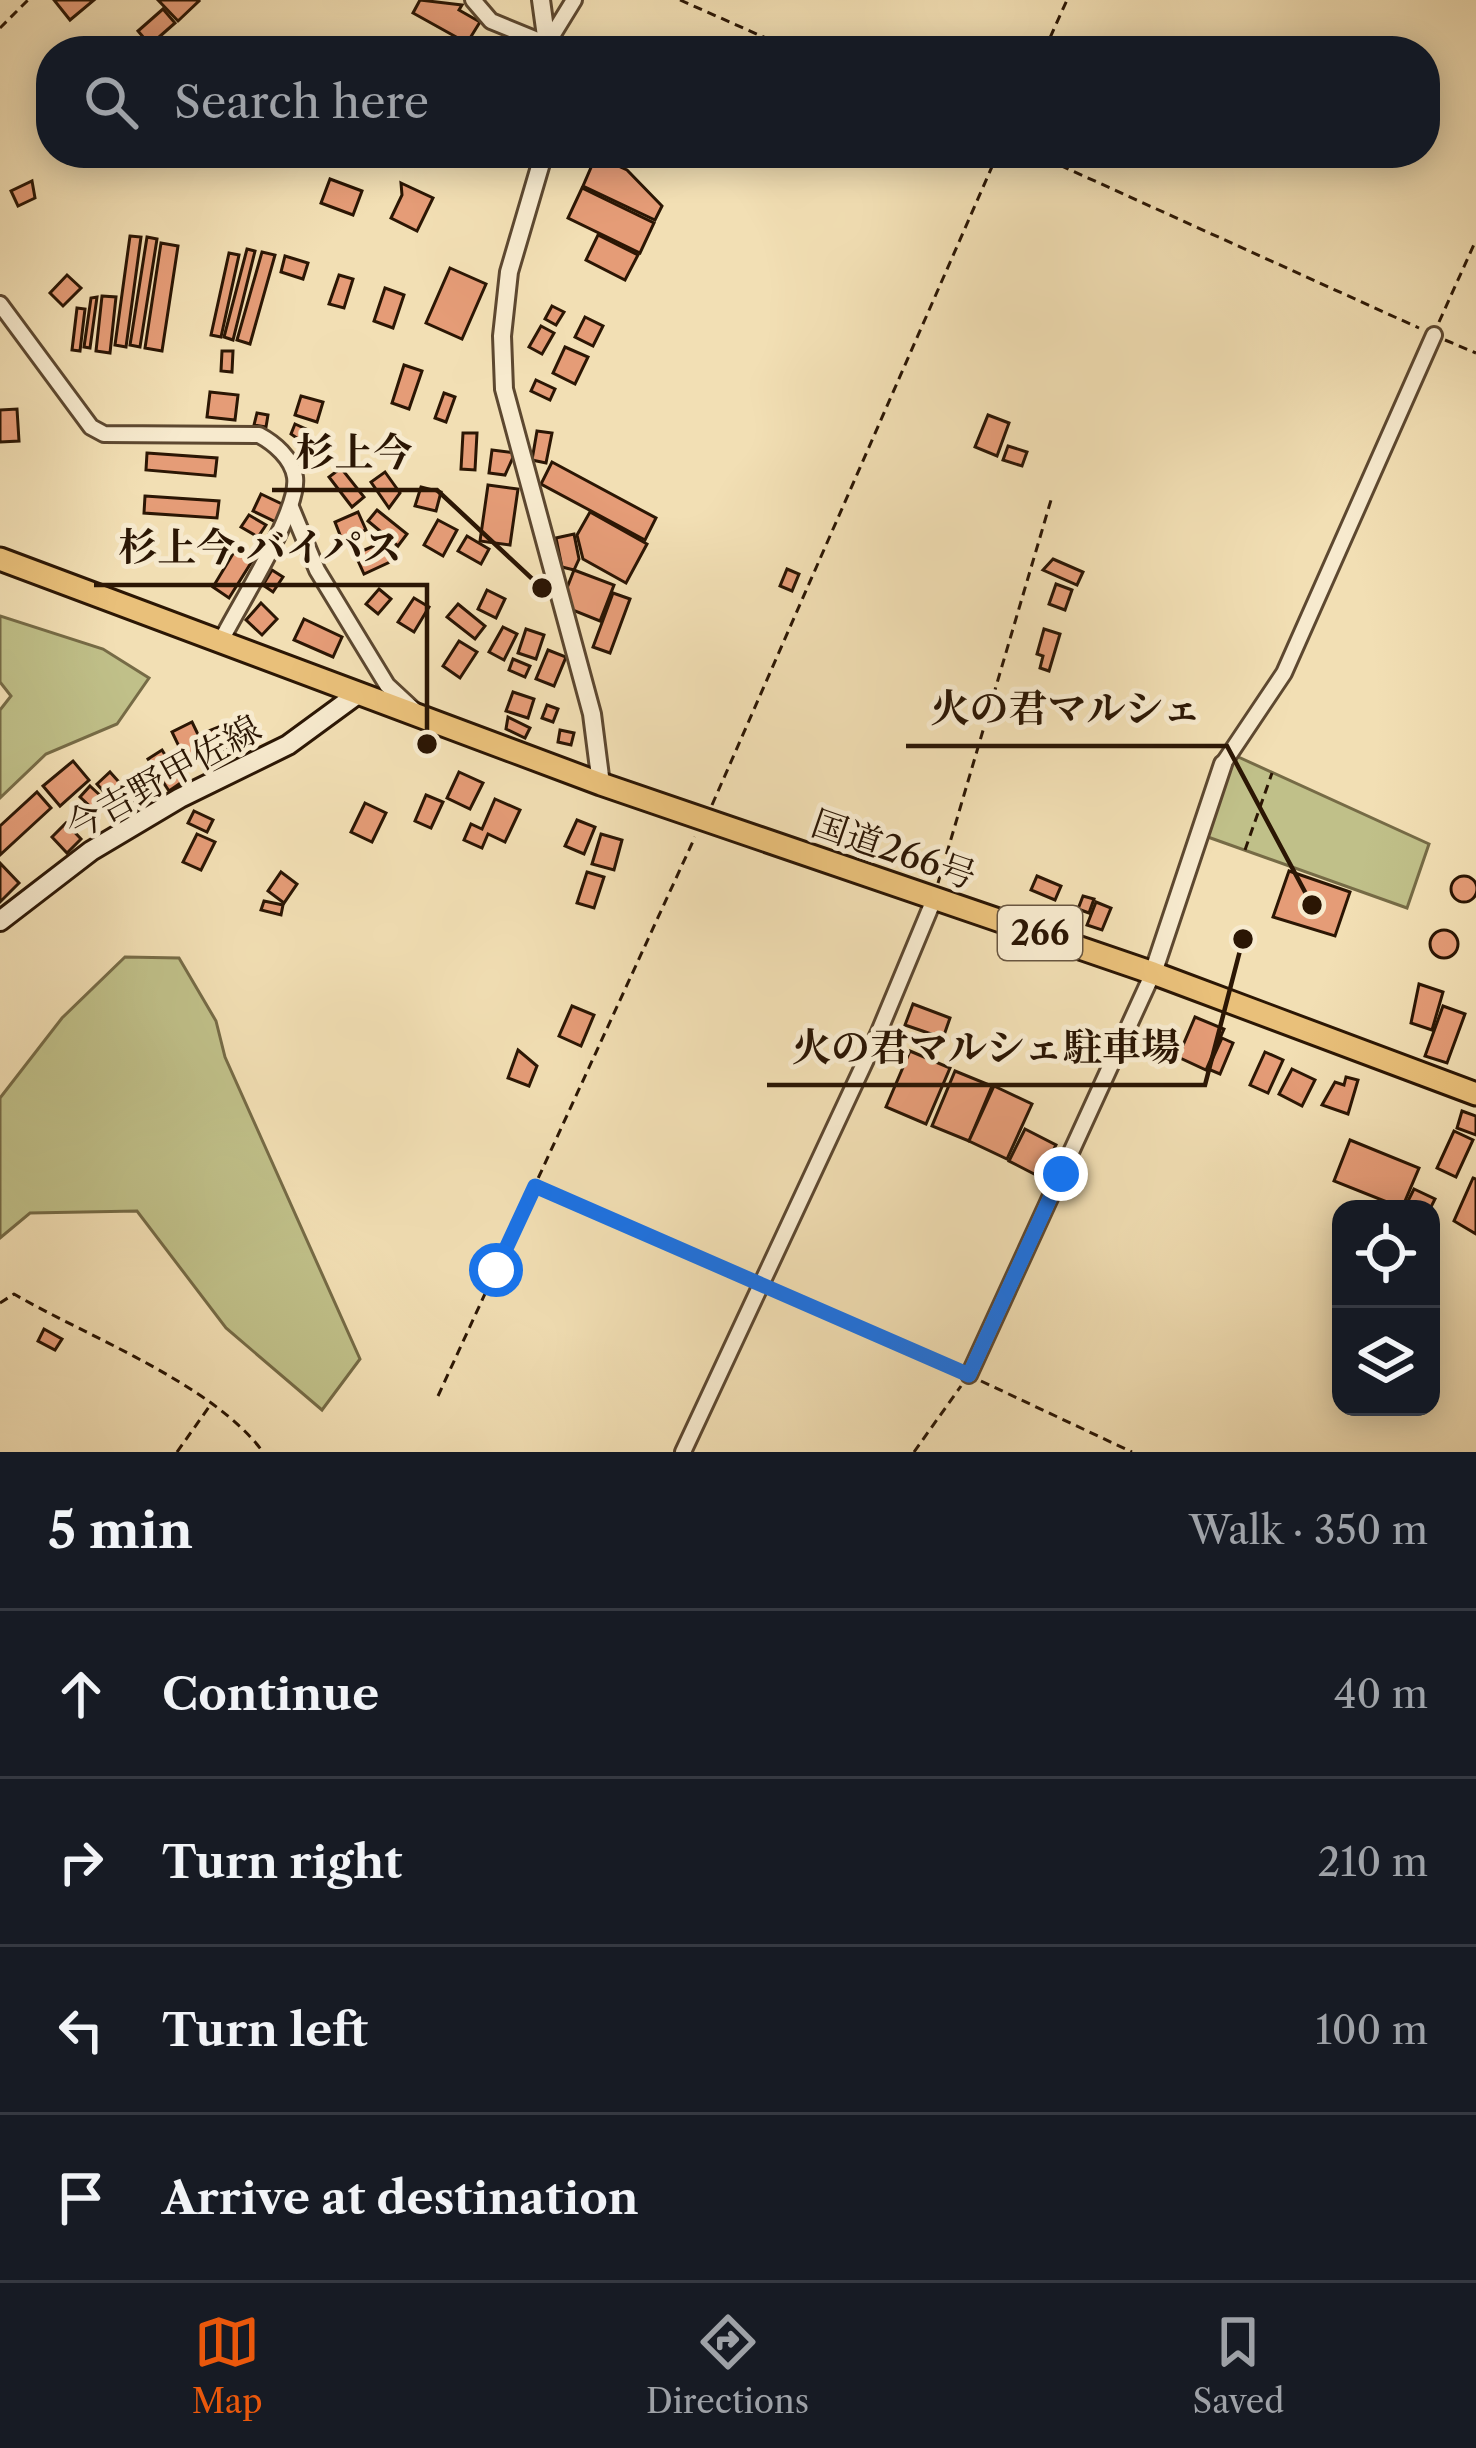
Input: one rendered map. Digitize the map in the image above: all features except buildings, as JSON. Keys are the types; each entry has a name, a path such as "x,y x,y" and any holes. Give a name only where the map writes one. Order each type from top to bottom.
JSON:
{"highway":[{"name":"266","path":"0,559 358,693"},
{"name":"国道266号","path":"358,693 601,784 1154,973 1476,1094"}],"main road":[{"name":"今吉野甲佐線","path":"0,921 91,850 180,797 288,745 358,693"}],"street":[{"path":"473,0 491,22 523,36"},
{"path":"541,0 546,36"},
{"path":"554,36 574,0"},
{"path":"540,168 509,272 502,336 505,389 592,714 601,784"},
{"path":"0,304 91,427 119,436 259,435 274,443 295,478 291,508 221,641"},
{"path":"969,1375 1154,973 1223,764 1284,674 1433,335"},
{"path":"291,508 316,570 387,685 423,718"},
{"path":"683,1452 878,1034 935,897"}],"path":[{"path":"0,28 28,0"},
{"path":"680,0 761,36"},
{"path":"1051,36 1067,0"},
{"path":"438,1396 705,820 991,168"},
{"path":"1066,168 1476,353"},
{"path":"1433,335 1476,240"},
{"path":"935,897 1051,500"},
{"path":"1245,850 1272,772"},
{"path":"535,1186 760,1280 1132,1452"},
{"path":"0,1303 14,1294 120,1348 236,1420 263,1452"},
{"path":"914,1452 969,1375"},
{"path":"177,1452 210,1406"}],"green space":[{"path":"0,616 103,649 149,678 117,724 46,754 0,798 0,710 11,696 0,682"},
{"path":"1234,755 1429,844 1407,908 1205,836"},
{"path":"125,957 179,958 216,1021 225,1057 360,1359 322,1410 226,1328 137,1211 30,1213 0,1238 0,1098 62,1018"}],"place":[{"name":"杉上今","path":"542,588"},
{"name":"杉上今·バイパス","path":"427,744"},
{"name":"火の君マルシェ","path":"1312,905"},
{"name":"火の君マルシェ駐車場","path":"1243,939"}],"route":[{"path":"496,1270 535,1186 760,1280 969,1375 1061,1174"}]}
